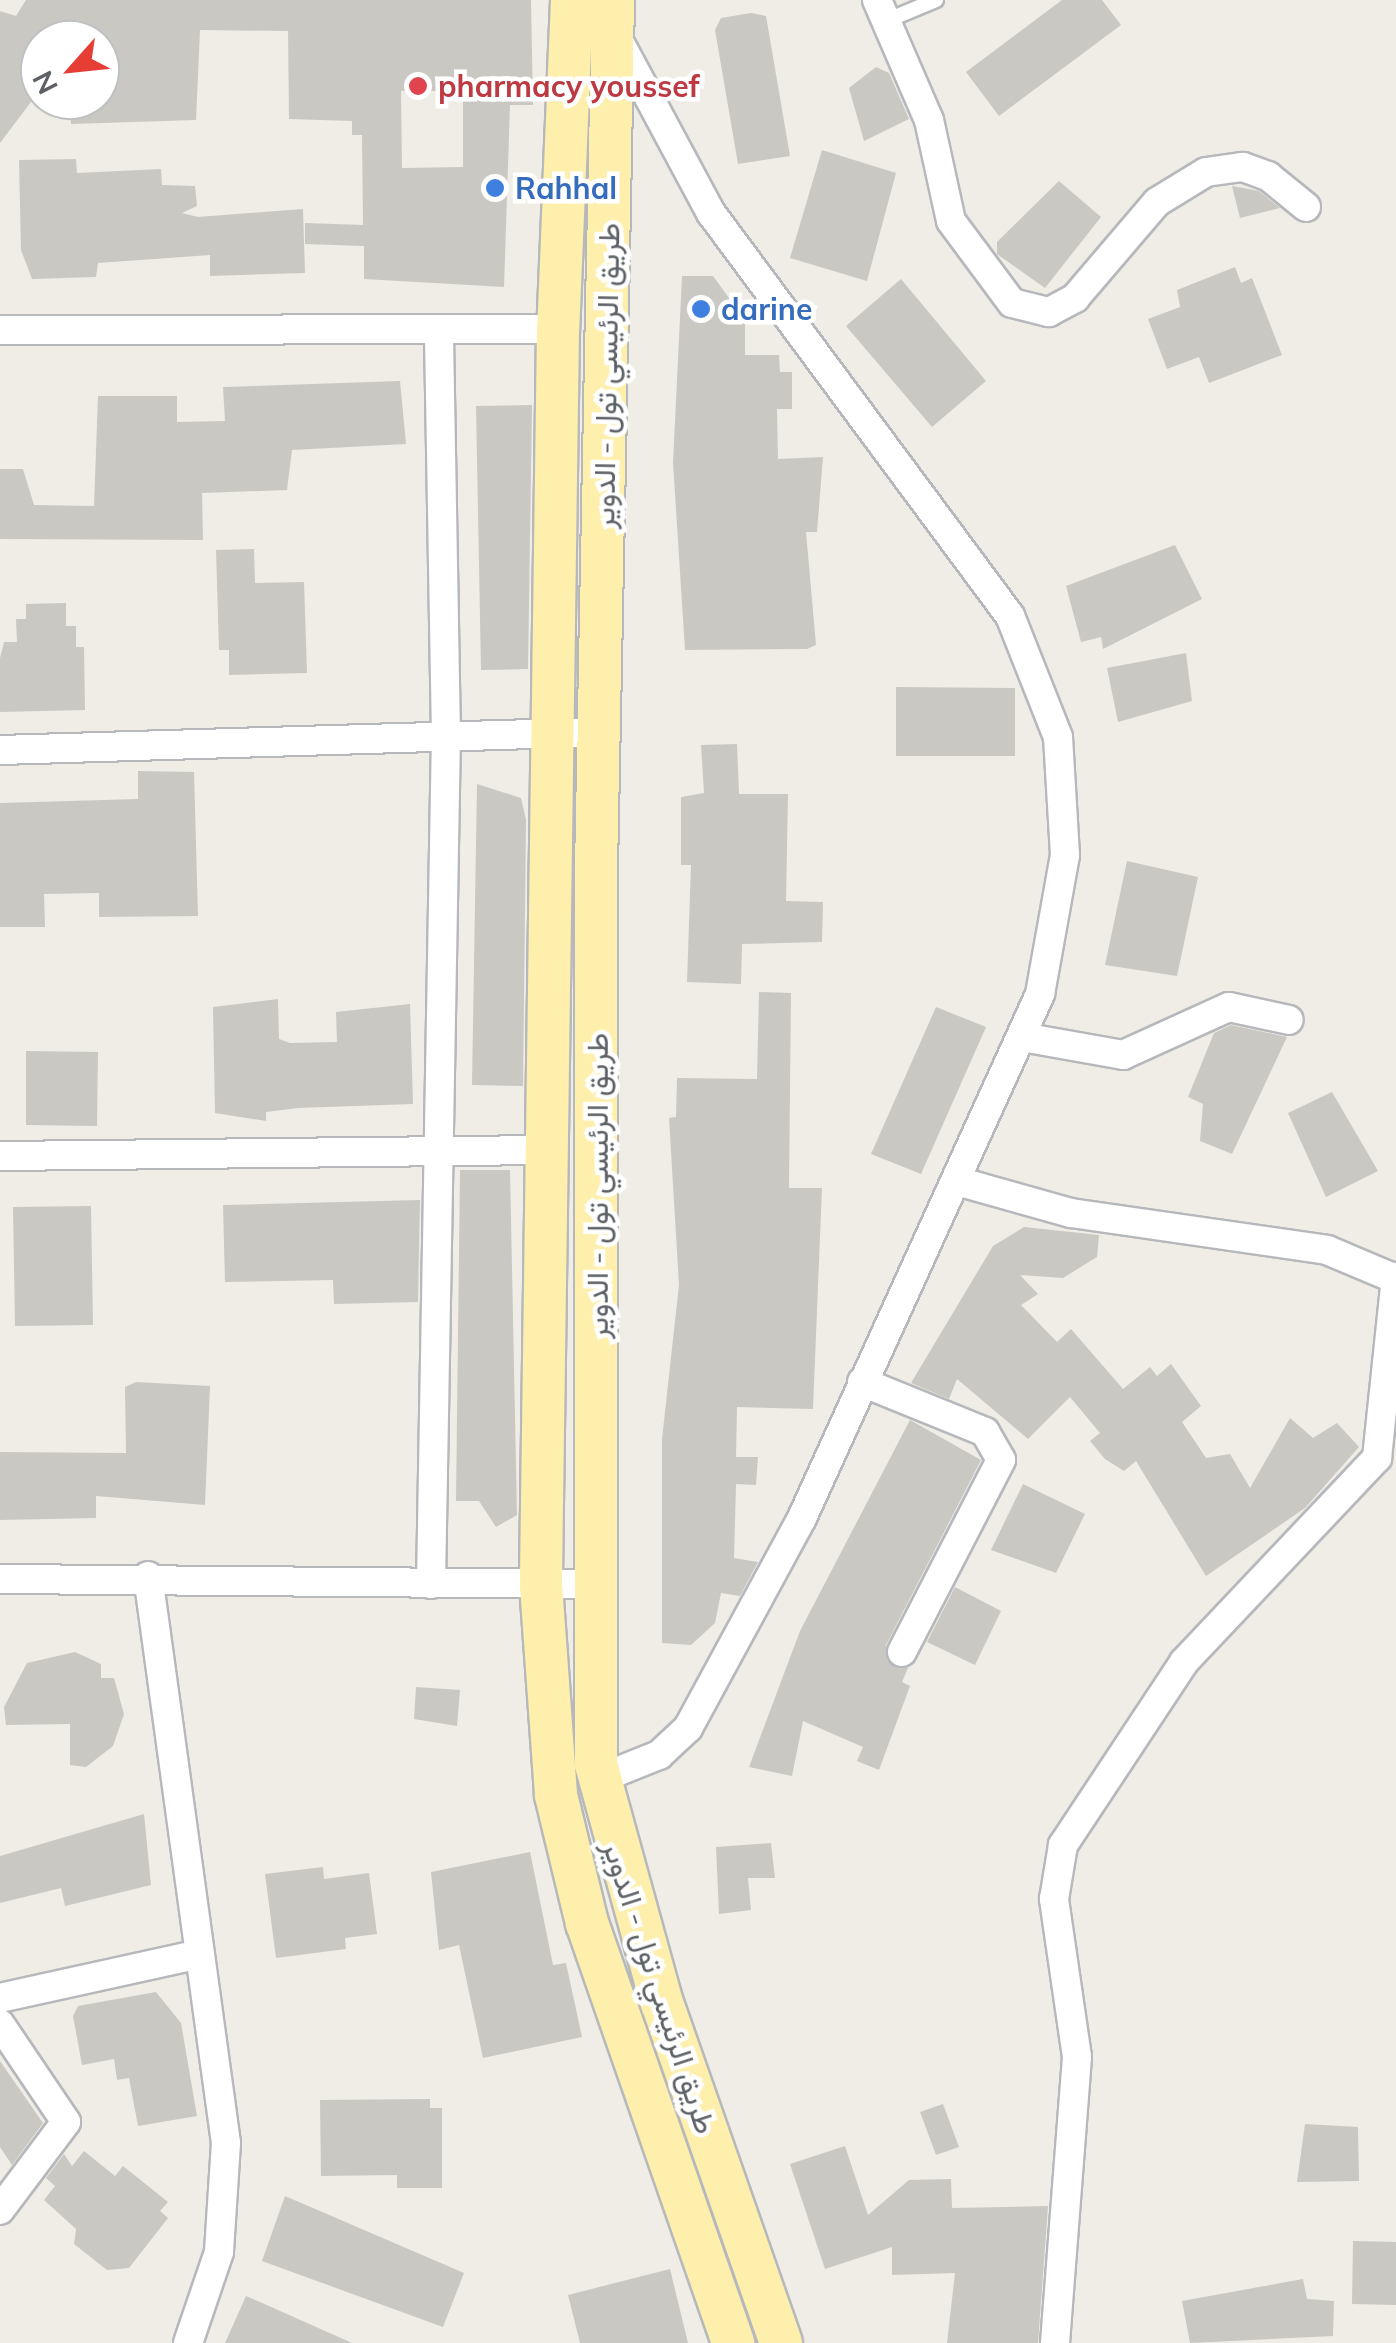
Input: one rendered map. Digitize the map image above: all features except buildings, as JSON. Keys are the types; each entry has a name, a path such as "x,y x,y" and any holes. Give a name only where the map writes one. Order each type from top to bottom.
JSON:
{"main road":[{"name":"طريق الرئيسي تول - الدوير","path":"572,0 558,329 557,734 542,1585 556,1795 586,1923 733,2343"},
{"name":"طريق الرئيسي تول - الدوير","path":"612,13 590,1584 599,1779 662,2004 781,2343"}],"street":[{"path":"882,10 930,120 951,221 1012,303 1049,312 1075,298 1157,202 1206,172 1268,176 1306,207"},
{"path":"599,1779 659,1755 688,1728 802,1518 1022,1037 1053,944 1066,855 1058,737 1038,671 959,539 711,214 612,13"},
{"path":"0,330 558,329"},
{"path":"431,1584 446,736 439,330"},
{"path":"0,750 600,732"},
{"path":"1022,1037 1123,1054 1229,1007 1289,1020"},
{"path":"0,1156 548,1150"},
{"path":"957,1181 1071,1213 1327,1250 1396,1278 1377,1458 1184,1662 1063,1845 1054,1899 1076,2057 1055,2343"},
{"path":"862,1382 985,1432 1002,1460 902,1652"},
{"path":"0,1579 148,1576 590,1584"},
{"path":"148,1576 195,1955 220,2087 226,2202 188,2343"},
{"path":"0,1998 195,1955"},
{"path":"0,2024 66,2122 0,2210"}],"lane":[{"path":"882,10 936,0"}],"place":[{"name":"pharmacy youssef","path":"418,86"},
{"name":"Rahhal","path":"495,188"},
{"name":"darine","path":"701,309"}]}
